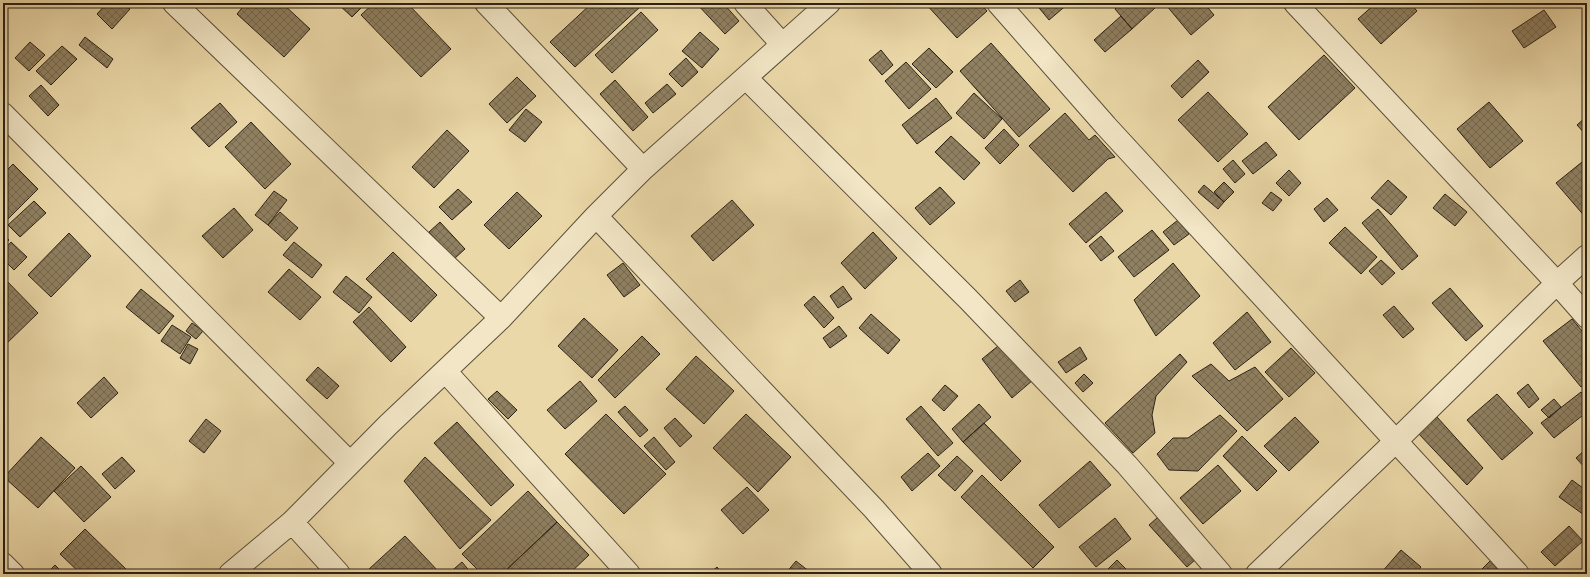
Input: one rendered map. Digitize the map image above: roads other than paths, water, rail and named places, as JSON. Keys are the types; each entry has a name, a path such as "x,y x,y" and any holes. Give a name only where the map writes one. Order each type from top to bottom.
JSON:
{"street":[{"path":"174,3 501,318"},
{"path":"486,3 643,169"},
{"path":"745,3 782,44"},
{"path":"230,574 292,522 388,425 446,372 501,318 596,216 643,169 829,3"},
{"path":"998,3 1106,126 1518,574"},
{"path":"1295,3 1587,317"},
{"path":"746,78 968,299 1127,465 1222,574"},
{"path":"3,114 350,463"},
{"path":"596,216 868,504 931,574"},
{"path":"1256,574 1396,441 1557,283 1587,256"},
{"path":"446,372 629,574"},
{"path":"292,522 339,574"},
{"path":"3,564 13,574"}]}
